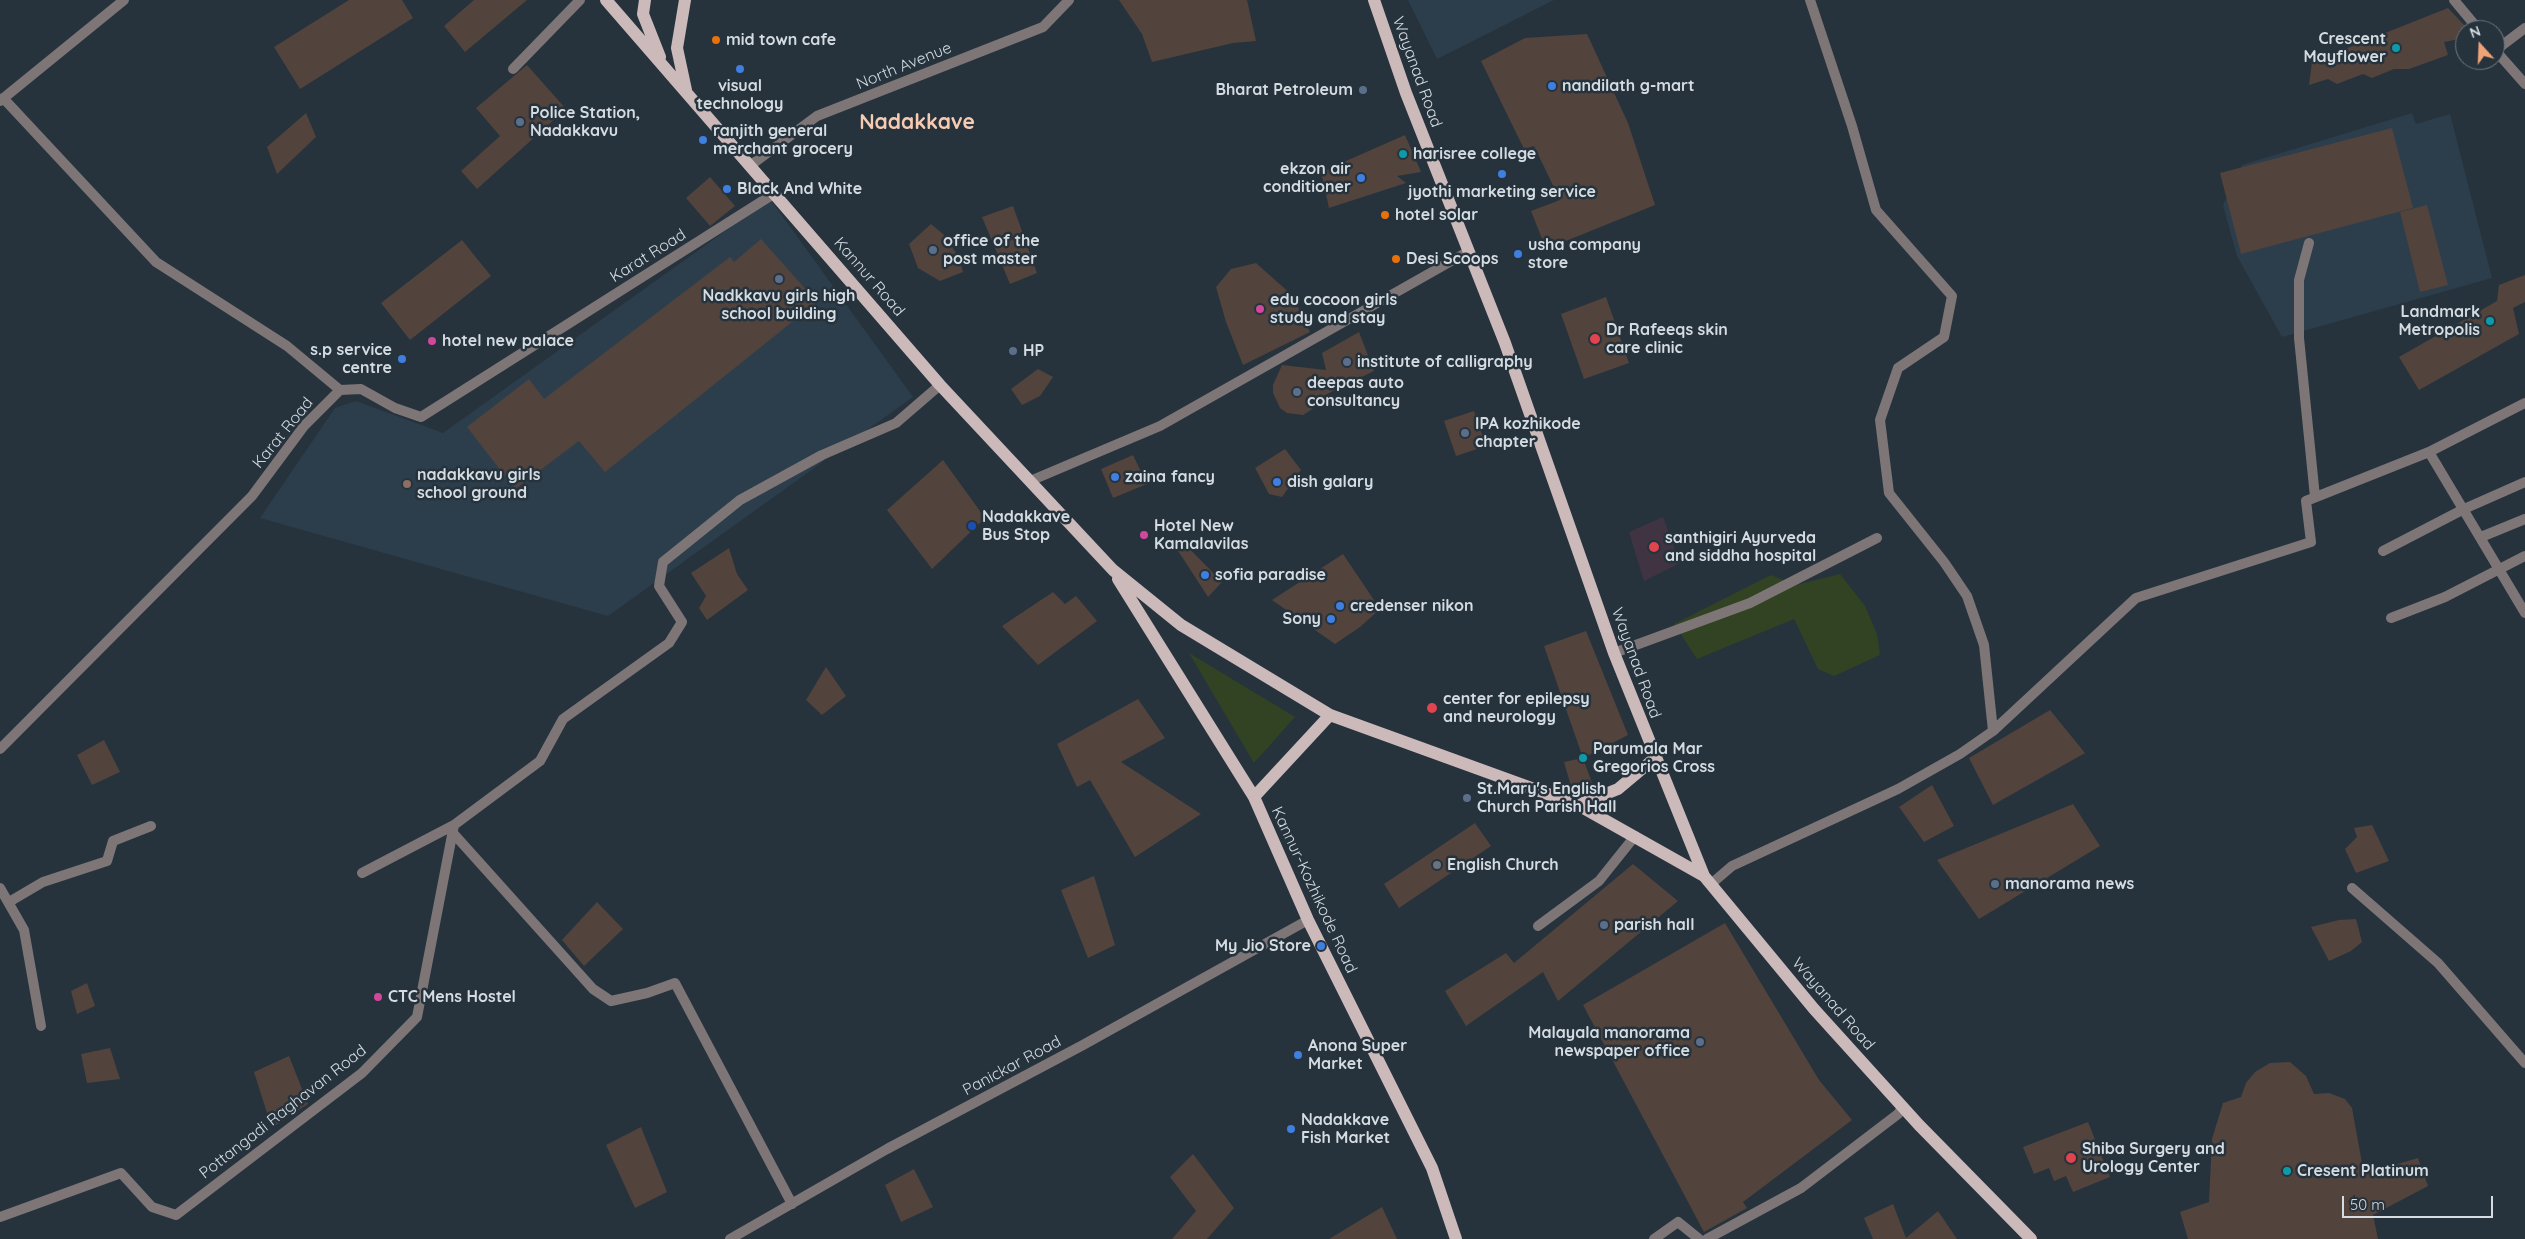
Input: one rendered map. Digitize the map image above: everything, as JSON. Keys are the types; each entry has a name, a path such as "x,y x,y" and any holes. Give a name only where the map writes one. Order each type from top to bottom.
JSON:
{"main road":[{"name":"Kannur Road","path":"606,0 940,384 1113,570"},
{"path":"646,0 643,14 664,66"},
{"path":"685,0 676,48 686,90"},
{"name":"Wayanad Road","path":"1374,0 1406,93 1509,352 1614,653 1655,758 1707,880 1814,1009 1903,1107 2031,1239"},
{"path":"1113,570 1181,625 1330,715 1578,805 1635,836 1707,880"},
{"name":"Kannur-Kozhikode Road","path":"1113,570 1254,797 1308,920 1432,1168 1456,1239"},
{"path":"1254,797 1330,715"},
{"path":"1578,805 1618,789 1655,758"}],"street":[{"path":"124,0 1,100 156,262 287,346 340,390"},
{"path":"512,69 580,0"},
{"name":"North Avenue","path":"751,165 817,116 1043,27 1069,0"},
{"path":"1810,0 1852,126 1876,210 1952,296 1944,336 1898,368 1880,420 1889,493 1944,562 1967,596 1984,645 1994,731"},
{"path":"2454,0 2471,20"},
{"path":"2505,43 2525,28"},
{"path":"2505,61 2525,84"},
{"name":"Karat Road","path":"0,748 252,496 304,426 340,390 361,389 395,408 422,417 775,193"},
{"path":"2309,244 2299,280 2299,338 2315,497"},
{"path":"1030,481 1160,426 1469,251"},
{"path":"362,874 453,829 540,761 563,719 668,643 682,622 659,586 663,562 740,500 822,455 896,423 940,384"},
{"path":"1707,880 1732,866 1898,789 1960,754 1994,731 2136,598 2311,542 2306,501 2429,452 2525,404"},
{"path":"2429,452 2525,613"},
{"path":"2383,551 2464,509 2525,482"},
{"path":"2481,537 2525,519"},
{"path":"1614,653 1750,603 1877,538"},
{"path":"2391,618 2445,597 2525,556"},
{"path":"9,902 43,882 107,861 113,841 151,826"},
{"path":"453,829 593,990 611,1002 674,984 792,1204"},
{"name":"Pottangadi Raghavan Road","path":"0,1217 121,1173 152,1207 176,1215 362,1073 417,1018 453,829"},
{"path":"1538,926 1599,881 1635,836"},
{"path":"0,888 24,930 41,1026"},
{"path":"2352,888 2438,963 2525,1063"},
{"name":"Panickar Road","path":"730,1239 887,1149 1083,1045 1308,920"},
{"path":"1708,1239 1801,1188 1898,1114 1903,1107"},
{"path":"1654,1239 1678,1222 1699,1239"}],"shaded area":[{"path":"1408,0 1554,0 1437,59"},
{"path":"2412,113 2416,124 2450,114 2492,278 2282,337 2237,256 2223,205 2242,165"},
{"path":"770,199 913,397 608,616 260,518 335,408 356,401 443,433"},
{"name":"santhigiri Ayurveda and siddha hospital","path":"1663,517 1680,563 1644,581 1629,532"}],"green space":[{"path":"1840,574 1865,606 1877,634 1880,655 1834,676 1818,669 1794,619 1697,659 1674,624 1771,575 1796,585"},
{"path":"1189,653 1295,717 1254,763"}],"building":[{"path":"349,0 402,0 413,18 300,89 274,47"},
{"path":"474,0 527,0 465,52 444,26"},
{"path":"1119,0 1247,0 1256,41 1233,43 1152,62 1142,34"},
{"name":"Crescent Mayflower","path":"2448,8 2459,20 2455,20 2455,40 2444,42 2448,55 2409,69 2394,69 2372,78 2363,74 2337,84 2328,79 2309,85 2312,62"},
{"path":"1587,34 1628,123 1655,205 1546,249 1531,211 1560,200 1534,146 1524,149 1481,61 1525,38"},
{"name":"Police Station, Nadakkavu","path":"527,65 566,109 477,189 461,171 500,136 476,108"},
{"path":"306,113 316,137 277,174 267,147"},
{"path":"2392,128 2413,208 2241,254 2220,173"},
{"name":"ekzon air conditioner","path":"1405,135 1421,172 1397,176 1406,183 1329,208 1321,172"},
{"path":"710,177 735,206 710,226 686,198"},
{"path":"2427,205 2448,285 2420,292 2400,212"},
{"path":"1013,206 1037,273 1010,284 982,217"},
{"name":"office of the post master","path":"931,224 943,234 959,257 963,272 940,281 918,268 909,244"},
{"path":"761,239 817,302 605,472 579,441 515,489 467,427 529,379 544,399 730,257 734,262"},
{"path":"462,240 491,276 410,340 381,303"},
{"name":"edu cocoon girls study and stay","path":"1256,263 1292,295 1310,332 1243,365 1226,322 1216,287 1231,269"},
{"name":"Landmark Metropolis","path":"2525,275 2525,302 2513,308 2519,334 2419,390 2399,357 2497,301 2499,285"},
{"name":"Dr Rafeeqs skin care clinic","path":"1606,297 1629,363 1584,379 1561,314"},
{"path":"1359,332 1374,371 1321,397 1317,406 1303,415 1287,413 1280,408 1273,393 1273,385 1282,365 1326,370 1322,353"},
{"path":"1038,369 1053,377 1040,396 1022,405 1011,389"},
{"name":"IPA kozhikode chapter","path":"1474,411 1486,446 1456,456 1444,421"},
{"name":"dish galary","path":"1285,449 1301,470 1282,497 1269,494 1255,468"},
{"path":"1133,455 1147,484 1113,498 1101,469"},
{"path":"943,460 985,518 932,569 887,510"},
{"name":"sofia paradise","path":"1179,538 1222,582 1208,597 1173,543"},
{"path":"729,548 737,574 748,590 707,620 699,608 706,596 691,573"},
{"path":"1343,554 1380,609 1360,627 1335,644 1272,600"},
{"path":"1053,592 1065,604 1076,596 1097,621 1038,665 1002,626"},
{"path":"1586,631 1628,735 1583,758 1544,646"},
{"path":"826,667 846,696 822,715 806,700"},
{"path":"1138,699 1165,738 1121,762 1201,814 1135,857 1090,780 1077,787 1057,744"},
{"path":"2050,710 2085,753 1993,805 1969,758"},
{"path":"104,740 120,772 92,785 77,755"},
{"path":"1583,758 1593,786 1573,793 1564,762"},
{"path":"1932,785 1954,826 1924,842 1899,807"},
{"name":"manorama news","path":"2073,804 2100,846 1979,919 1937,860"},
{"name":"English Church","path":"1475,823 1491,846 1399,908 1384,884"},
{"path":"2372,825 2389,861 2356,873 2345,849 2357,837 2354,828"},
{"name":"parish hall","path":"1633,864 1678,901 1558,1001 1543,972 1466,1026 1445,991 1506,953 1514,963"},
{"path":"1094,876 1115,945 1088,958 1061,890"},
{"path":"597,902 623,929 584,966 562,940"},
{"path":"2356,919 2362,942 2351,951 2329,961 2311,927 2339,920"},
{"name":"Malayala manorama newspaper office","path":"1725,923 1819,1080 1852,1120 1743,1202 1747,1208 1704,1232 1583,1005"},
{"path":"87,983 95,1006 77,1014 71,991"},
{"path":"110,1048 120,1079 87,1083 81,1054"},
{"path":"289,1056 308,1104 276,1125 267,1113 254,1072"},
{"name":"Cresent Platinum","path":"2290,1062 2306,1076 2314,1094 2329,1093 2345,1099 2352,1108 2364,1174 2418,1158 2428,1186 2373,1215 2378,1239 2188,1239 2180,1212 2209,1202 2212,1139 2223,1103 2241,1097 2246,1083 2255,1072 2270,1063"},
{"path":"2088,1122 2110,1177 2073,1192 2066,1176 2054,1181 2049,1168 2034,1174 2023,1147"},
{"path":"641,1127 667,1192 635,1208 606,1145"},
{"path":"1193,1154 1234,1208 1207,1239 1172,1239 1196,1211 1170,1177"},
{"path":"914,1169 933,1207 901,1222 885,1185"},
{"path":"1893,1204 1906,1238 1938,1211 1957,1239 1873,1239 1864,1218"},
{"path":"1382,1207 1397,1239 1329,1239"}],"place":[{"name":"mid town cafe","path":"716,40"},
{"name":"Crescent Mayflower","path":"2396,48"},
{"name":"visual technology","path":"740,69"},
{"name":"nandilath g-mart","path":"1552,86"},
{"name":"Bharat Petroleum","path":"1363,90"},
{"name":"Police Station, Nadakkavu","path":"520,122"},
{"name":"ranjith general merchant grocery","path":"703,140"},
{"name":"harisree college","path":"1403,154"},
{"name":"jyothi marketing service","path":"1502,174"},
{"name":"ekzon air conditioner","path":"1361,178"},
{"name":"Black And White","path":"727,189"},
{"name":"hotel solar","path":"1385,215"},
{"name":"office of the post master","path":"933,250"},
{"name":"usha company store","path":"1518,254"},
{"name":"Desi Scoops","path":"1396,259"},
{"name":"Nadkkavu girls high school building","path":"779,279"},
{"name":"edu cocoon girls study and stay","path":"1260,309"},
{"name":"Landmark Metropolis","path":"2490,321"},
{"name":"Dr Rafeeqs skin care clinic","path":"1595,339"},
{"name":"hotel new palace","path":"432,341"},
{"name":"HP","path":"1013,351"},
{"name":"s.p service centre","path":"402,359"},
{"name":"institute of calligraphy","path":"1347,362"},
{"name":"deepas auto consultancy","path":"1297,392"},
{"name":"IPA kozhikode chapter","path":"1465,433"},
{"name":"zaina fancy","path":"1115,477"},
{"name":"dish galary","path":"1277,482"},
{"name":"nadakkavu girls school ground","path":"407,484"},
{"name":"Nadakkave Bus Stop","path":"972,526"},
{"name":"Hotel New Kamalavilas","path":"1144,535"},
{"name":"santhigiri Ayurveda and siddha hospital","path":"1654,547"},
{"name":"sofia paradise","path":"1205,575"},
{"name":"credenser nikon","path":"1340,606"},
{"name":"Sony","path":"1331,619"},
{"name":"center for epilepsy and neurology","path":"1432,708"},
{"name":"Parumala Mar Gregorios Cross","path":"1583,758"},
{"name":"St.Mary's English Church Parish Hall","path":"1467,798"},
{"name":"English Church","path":"1437,865"},
{"name":"manorama news","path":"1995,884"},
{"name":"parish hall","path":"1604,925"},
{"name":"My Jio Store","path":"1321,946"},
{"name":"CTC Mens Hostel","path":"378,997"},
{"name":"Malayala manorama newspaper office","path":"1700,1042"},
{"name":"Anona Super Market","path":"1298,1055"},
{"name":"Nadakkave Fish Market","path":"1291,1129"},
{"name":"Shiba Surgery and Urology Center","path":"2071,1158"},
{"name":"Cresent Platinum","path":"2287,1171"}],"district":[{"name":"Nadakkave","path":"917,123"}]}
